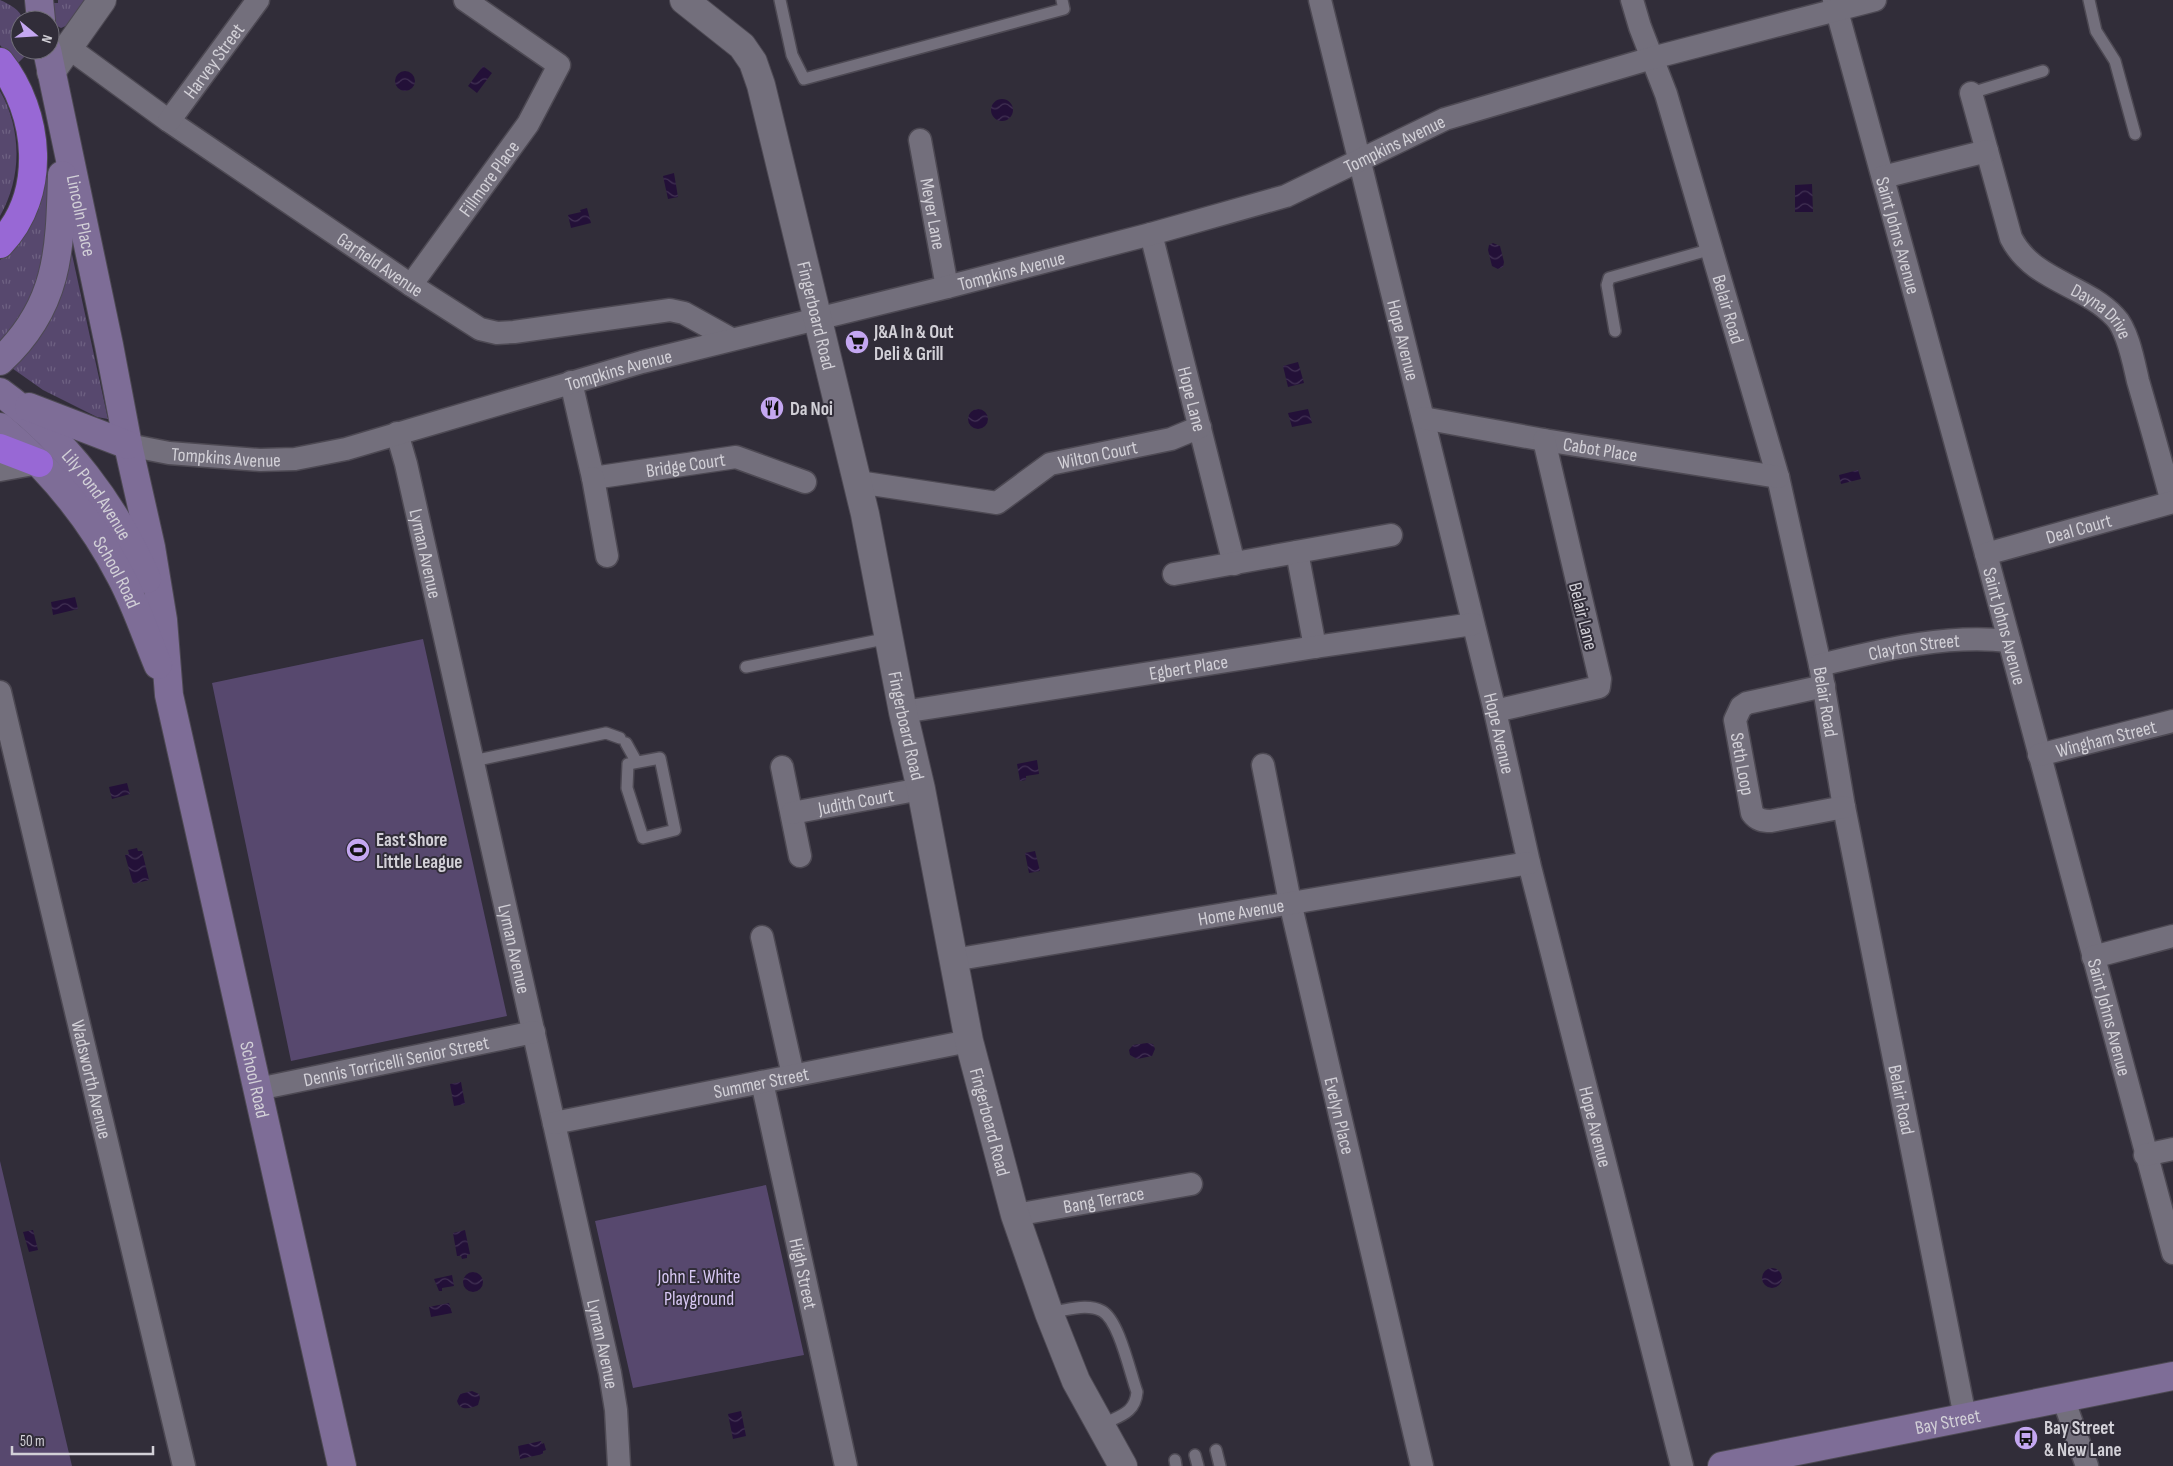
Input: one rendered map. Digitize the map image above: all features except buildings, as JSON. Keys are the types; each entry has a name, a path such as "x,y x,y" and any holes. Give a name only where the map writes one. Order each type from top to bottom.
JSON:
{"highway":[{"path":"0,62 8,72 26,108 33,148 33,167 23,205 15,223 0,244"},
{"path":"0,448 39,463"}],"main road":[{"name":"Lincoln Place","path":"56,60 63,129 110,345 128,445 151,547 163,620"},
{"path":"0,361 15,347 34,322 48,293 53,277 61,212 63,129"},
{"path":"5,396 128,445"},
{"name":"Lily Pond Avenue","path":"5,396 47,431 95,488 136,555 163,620"},
{"name":"Lily Pond Avenue","path":"0,427 39,463"},
{"name":"School Road","path":"39,463 81,511 110,556 129,594 170,694"},
{"name":"School Road","path":"163,620 170,694 342,1466"},
{"name":"Bay Street","path":"1722,1466 2173,1376"}],"street":[{"path":"60,52 102,0"},
{"name":"Harvey Street","path":"169,121 258,0"},
{"name":"Fillmore Place","path":"410,285 528,124 559,65 465,0"},
{"name":"Hope Avenue","path":"1320,0 1473,624 1529,863 1682,1466"},
{"name":"Belair Road","path":"1632,0 1666,94 1778,477 1822,676 1844,807 1965,1417"},
{"name":"Tompkins Avenue","path":"128,445 169,453 219,458 276,460 322,455 391,438 461,414 570,382 731,339 817,320 947,287 1151,234 1286,196 1444,119 1836,5 1875,0"},
{"name":"Fingerboard Road","path":"688,1 742,46 753,62 761,85 858,482 903,712 921,789 969,1041 1015,1215 1049,1313 1076,1381 1123,1466"},
{"name":"Saint Johns Avenue","path":"1836,5 1986,554 2173,1253"},
{"name":"Garfield Avenue","path":"60,59 169,121 410,285 480,330 497,333 670,310 684,313 731,339"},
{"name":"Dayna Drive","path":"1971,92 2011,238 2019,253 2034,266 2102,304 2118,319 2129,346 2172,502"},
{"name":"Meyer Lane","path":"920,140 947,287"},
{"path":"1883,177 1988,151"},
{"name":"Hope Lane","path":"1151,234 1234,564"},
{"path":"570,382 593,478 607,556"},
{"name":"Cabot Place","path":"1423,418 1544,440 1778,477"},
{"name":"Wilton Court","path":"858,482 997,503 1050,464 1171,439 1200,427"},
{"name":"Lyman Avenue","path":"391,438 473,761 610,1373 616,1410 619,1466"},
{"name":"Belair Lane","path":"1494,711 1598,687 1600,679 1544,440"},
{"name":"Bridge Court","path":"593,478 736,457 804,482"},
{"path":"0,470 39,463"},
{"name":"Deal Court","path":"1986,554 2172,502"},
{"path":"1174,574 1391,536"},
{"path":"1297,552 1314,647"},
{"name":"Egbert Place","path":"903,712 1314,647 1473,624"},
{"name":"Clayton Street","path":"1822,676 1904,645 1942,640 1990,639 2009,641"},
{"name":"Seth Loop","path":"1822,676 1747,703 1737,713 1735,720 1752,812 1755,817 1771,821 1844,807"},
{"name":"Wadsworth Avenue","path":"0,692 184,1466"},
{"name":"Wingham Street","path":"2039,755 2173,720"},
{"name":"Evelyn Place","path":"1263,765 1290,902 1422,1466"},
{"name":"Judith Court","path":"782,767 800,856"},
{"name":"Judith Court","path":"792,812 921,789"},
{"name":"Home Avenue","path":"953,960 1529,863"},
{"path":"2093,957 2173,936"},
{"path":"762,937 793,1075"},
{"name":"Dennis Torricelli Senior Street","path":"258,1090 534,1032"},
{"name":"Summer Street","path":"554,1122 969,1041"},
{"name":"High Street","path":"762,1082 846,1466"},
{"path":"2145,1154 2173,1149"},
{"name":"Bang Terrace","path":"1015,1215 1191,1184"},
{"path":"2063,1398 2087,1466"}],"lane":[{"path":"780,0 792,55 804,79 1064,9 1062,0"},
{"path":"2089,0 2096,31 2115,61 2135,134"},
{"path":"1971,92 2043,71"},
{"path":"1615,331 1607,285 1610,277 1712,249"},
{"path":"746,667 889,638"},
{"path":"473,761 606,733 623,741 636,761"},
{"path":"660,758 676,830 643,838 627,788 628,764 636,761 660,758"},
{"path":"1049,1313 1076,1308 1092,1308 1103,1312 1112,1320 1136,1392 1136,1400 1130,1411 1100,1426"},
{"path":"1216,1450 1220,1466"}],"green space":[{"path":"0,0 17,10 10,10 10,58 0,45"},
{"path":"58,0 86,0 68,25 61,28 60,10 52,10 51,3 58,3"},
{"path":"12,60 21,60 16,65"},
{"path":"0,91 12,121 16,154 12,186 0,216"},
{"path":"43,177 50,178 50,195 46,245 39,277 34,293 24,313 0,347 0,260 6,254"},
{"path":"64,218 108,419 97,417 43,390 9,366"},
{"name":"East Shore Little League","path":"423,639 507,1016 291,1061 212,683"},
{"path":"0,1161 72,1466 0,1466"},
{"name":"John E. White Playground","path":"766,1185 804,1355 633,1388 595,1221"}],"water":[{"path":"483,66 492,73 477,93 468,86"},
{"path":"405,71 412,74 415,81 412,88 405,91 398,88 395,81 398,74"},
{"path":"1002,99 1012,106 1013,110 1006,120 1002,121 992,114 991,110 998,100"},
{"path":"674,173 678,197 668,199 663,176"},
{"path":"1812,184 1813,212 1795,212 1795,185"},
{"path":"587,208 591,223 571,228 568,215 581,212 580,210"},
{"path":"1493,243 1500,246 1504,262 1503,267 1498,269 1492,266 1488,250 1489,245"},
{"path":"1298,362 1304,383 1288,387 1283,366"},
{"path":"974,409 982,409 988,415 988,423 982,429 974,429 968,423 968,415"},
{"path":"1308,409 1312,423 1292,427 1288,413"},
{"path":"1858,470 1861,479 1841,484 1839,475"},
{"path":"75,597 78,609 53,615 51,602"},
{"path":"1037,760 1039,774 1026,776 1026,780 1020,781 1017,764"},
{"path":"127,783 130,794 112,799 109,787"},
{"path":"137,848 138,851 142,851 149,880 133,884 125,855 129,854 128,850"},
{"path":"1035,851 1040,871 1029,873 1025,853"},
{"path":"1153,1044 1155,1049 1152,1056 1137,1059 1130,1055 1129,1050 1133,1045"},
{"path":"461,1082 465,1104 454,1106 450,1084"},
{"path":"33,1230 38,1250 29,1252 23,1232"},
{"path":"465,1230 470,1254 467,1255 467,1258 462,1259 461,1256 457,1256 453,1233"},
{"path":"1768,1268 1776,1268 1782,1274 1782,1282 1776,1288 1768,1288 1762,1282 1762,1274"},
{"path":"473,1272 480,1275 483,1282 480,1289 473,1292 466,1289 463,1282 466,1275"},
{"path":"452,1275 454,1286 442,1288 442,1291 439,1291 434,1279"},
{"path":"449,1303 452,1313 431,1317 429,1307"},
{"path":"472,1391 479,1394 478,1405 463,1408 457,1401 460,1394"},
{"path":"741,1411 746,1436 733,1439 728,1414"},
{"path":"541,1441 542,1444 544,1443 546,1450 543,1451 543,1454 520,1459 518,1446"}],"place":[{"name":"J&A In & Out Deli & Grill","path":"857,342"},
{"name":"Da Noi","path":"772,408"},
{"name":"East Shore Little League","path":"358,850"},
{"name":"Bay Street & New Lane","path":"2026,1438"}]}
